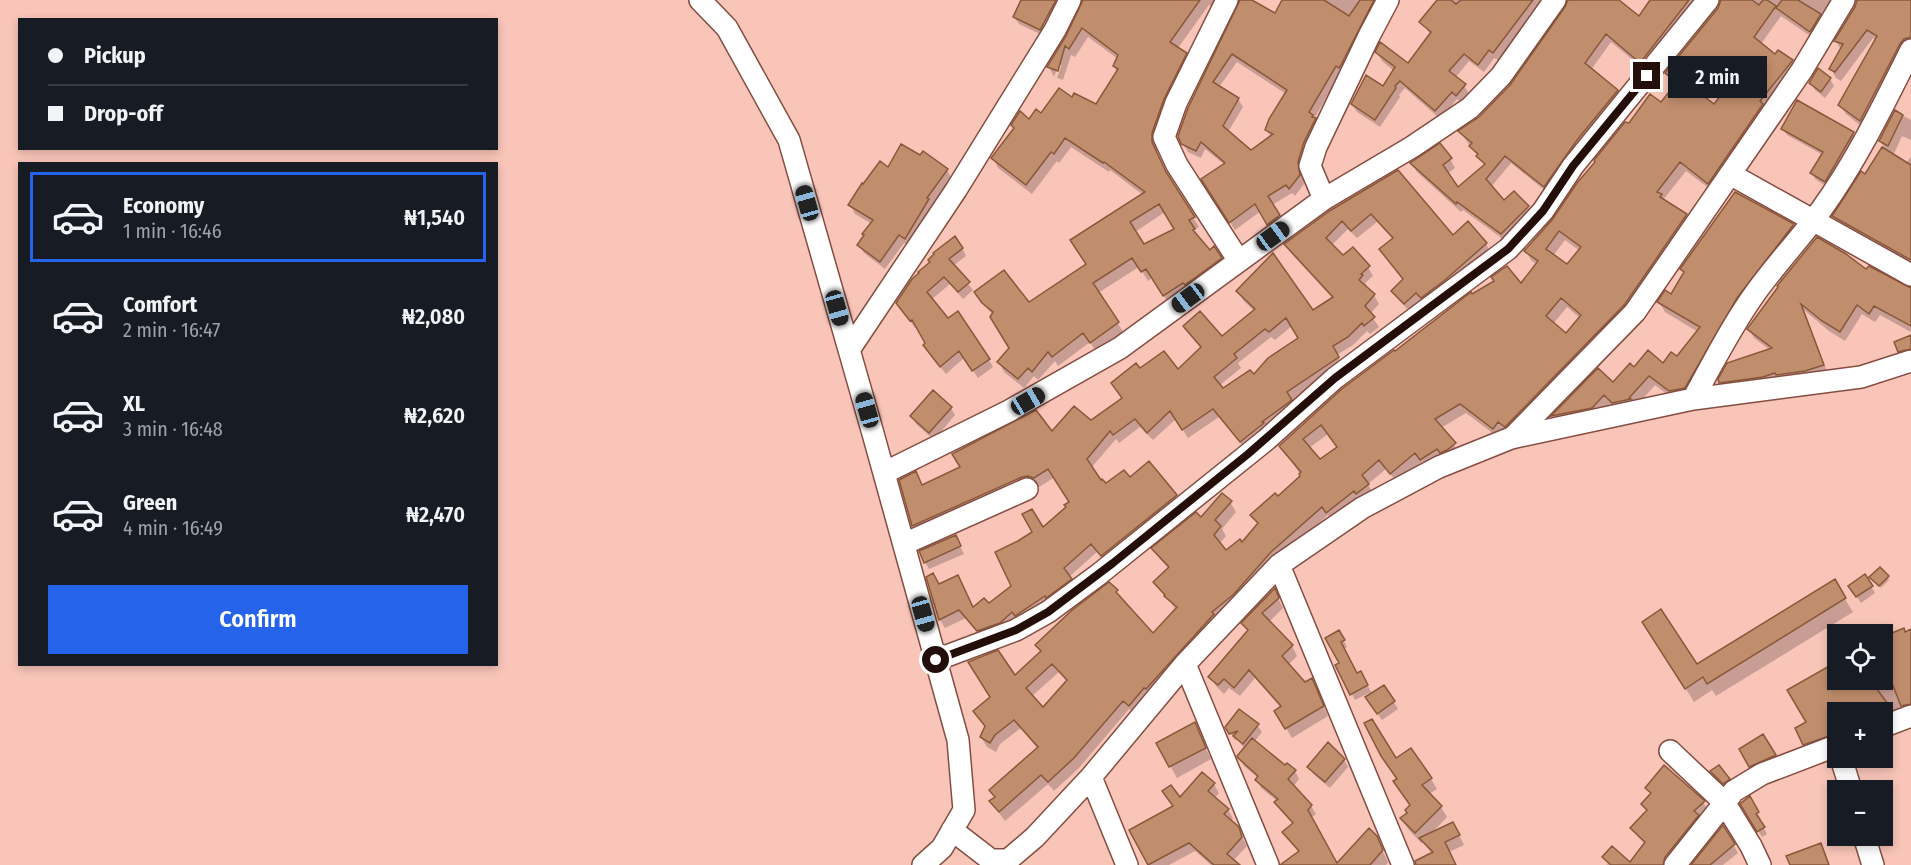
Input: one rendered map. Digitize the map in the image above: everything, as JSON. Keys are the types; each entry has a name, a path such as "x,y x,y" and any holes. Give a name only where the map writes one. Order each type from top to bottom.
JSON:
{"street":[{"path":"700,0 727,28 789,140 958,740 964,810 942,849 923,865"},
{"path":"849,350 956,190 1055,30 1070,0"},
{"path":"1227,0 1176,103 1164,137 1177,165 1239,261"},
{"path":"1324,200 1310,166 1316,147 1388,0"},
{"path":"884,473 1009,411 1120,348 1324,200 1412,147 1470,108 1501,76 1555,0"},
{"path":"936,660 1016,630 1048,612 1107,568 1248,454 1335,378 1508,249 1543,211 1573,166 1708,0"},
{"path":"1511,438 1635,312 1802,70 1844,0"},
{"path":"1693,399 1756,292 1838,183 1872,125 1911,50"},
{"path":"1730,174 1911,275"},
{"path":"952,830 991,860 1008,860 1035,837 1091,777 1185,664 1279,565 1362,508 1439,467 1511,438 1693,399 1861,377 1911,361"},
{"path":"904,544 1027,489"},
{"path":"1279,565 1402,865"},
{"path":"1185,664 1268,865"},
{"path":"1893,723 1911,716"},
{"path":"1675,865 1734,791 1762,774 1827,749"},
{"path":"1670,751 1724,802 1760,865"},
{"path":"1091,777 1127,865"},
{"path":"1867,846 1873,865"}],"building":[{"path":"1021,0 1056,0 1040,30 1013,17"},
{"path":"1083,0 1200,0 1170,42 1187,53 1164,99 1152,133 1152,142 1166,172 1195,217 1189,220 1195,229 1193,230 1210,250 1214,246 1222,258 1185,285 1183,283 1163,296 1146,269 1141,272 1132,258 1093,283 1119,322 1090,343 1083,333 1052,357 1048,352 1032,372 1028,368 1018,379 997,362 1009,348 990,317 993,312 974,292 1004,270 1029,302 1086,264 1070,240 1145,192 1104,162 1065,138 1054,154 1051,152 1026,185 991,158 1014,128 1011,125 1020,111 1029,119 1036,109 1041,113 1059,88 1072,97 1074,93 1096,104 1118,69 1113,66 1118,55 1082,28 1069,49 1065,46 1058,71 1047,67 1066,36","holes":["1159,204 1174,229 1144,244 1130,222"]},
{"path":"1240,0 1252,0 1275,13 1282,0 1324,0 1349,16 1360,0 1374,0 1342,63 1339,68 1336,66 1309,112 1313,115 1312,117 1316,118 1304,142 1298,162 1300,175 1289,189 1286,185 1268,196 1280,215 1267,225 1255,204 1229,223 1201,179 1225,163 1201,142 1196,151 1181,144 1178,136 1188,108","holes":["1232,54 1287,90 1265,130 1273,134 1251,150 1223,126 1239,98 1213,82"]},
{"path":"1437,0 1451,0 1456,4 1461,0 1533,0 1493,53 1489,50 1478,65 1464,54 1449,71 1466,84 1456,96 1452,92 1435,111 1400,81 1375,120 1351,104 1366,75 1383,86 1395,67 1375,52 1380,42 1408,63 1431,32 1419,22"},
{"path":"1568,0 1619,0 1639,16 1650,0 1689,0 1640,63 1606,34 1585,63 1618,90 1577,140 1544,187 1505,156 1486,179 1504,200 1514,191 1529,206 1501,234 1457,202 1456,204 1410,163 1440,143 1452,158 1443,165 1458,187 1485,164 1469,146 1472,143 1458,131 1479,117 1510,85"},
{"path":"1721,0 1752,0 1759,5 1763,0 1767,0 1776,6 1754,37 1775,54 1778,50 1793,60 1760,101 1763,104 1708,184 1680,162 1657,192 1662,194 1660,197 1687,214 1625,304 1505,427 1498,422 1493,429 1460,404 1435,419 1456,443 1447,450 1440,453 1437,449 1420,460 1415,453 1390,474 1379,460 1362,475 1369,484 1356,494 1354,491 1326,513 1322,507 1271,552 1234,594 1212,612 1214,614 1146,689 1144,688 1129,706 1123,701 1074,758 1048,782 1041,775 999,812 989,801 995,797 989,790 1038,747 1014,720 995,735 990,743 980,737 985,726 973,711 990,697 968,662 998,650 1015,675 1041,651 1035,645 1071,611 1109,582 1153,633 1177,607 1153,582 1169,567 1151,548 1196,512 1201,517 1222,493 1232,501 1215,520 1221,526 1214,535 1226,550 1240,539 1242,542 1258,523 1250,515 1275,493 1278,496 1300,476 1301,472 1279,446 1343,388 1471,292 1472,294 1494,281 1491,277 1507,266 1521,283 1538,261 1524,251 1552,220 1577,183 1595,162 1594,160 1625,122 1629,123 1650,94 1661,102 1677,82 1665,73 1718,8","holes":["1718,59 1738,73 1714,104 1695,89","1559,231 1581,247 1567,264 1546,249","1561,298 1581,315 1566,333 1546,316","1321,425 1337,447 1320,459 1303,439","1052,664 1067,680 1043,707 1026,688"]},
{"path":"1782,0 1798,0 1821,14 1810,32 1776,8"},
{"path":"1857,0 1911,0 1911,37 1904,39 1900,44 1860,121 1838,105 1877,36 1867,30 1835,72 1829,69 1843,44 1834,41"},
{"path":"1818,68 1831,78 1821,92 1809,83"},
{"path":"1797,100 1854,132 1825,182 1810,173 1823,152 1781,129"},
{"path":"1895,110 1903,115 1888,146 1879,141"},
{"path":"901,144 920,155 923,151 948,169 927,198 929,199 905,239 899,235 880,262 857,245 873,220 848,205 880,161 888,167"},
{"path":"1882,147 1911,165 1911,260 1832,216 1861,171 1865,174"},
{"path":"1398,170 1453,235 1468,221 1487,243 1421,298 1416,293 1404,304 1391,291 1403,279 1379,249 1393,238 1371,214 1351,231 1342,221 1326,238 1343,255 1353,247 1370,266 1361,274 1363,275 1359,280 1375,294 1365,306 1375,317 1364,326 1362,323 1348,337 1333,346 1339,357 1287,392 1292,400 1240,442 1213,409 1182,430 1170,411 1147,433 1135,419 1113,435 1110,431 1087,459 1101,480 1106,483 1124,470 1130,477 1149,461 1177,495 1101,556 1091,544 1064,568 1072,579 1015,616 1012,612 1000,623 977,631 959,610 939,620 926,577 933,573 939,584 958,575 973,607 984,598 989,603 1011,586 995,552 1032,532 1022,514 1032,509 1043,527 1069,502 1048,469 1034,478 1022,477 912,526 899,480 916,471 922,485 960,467 952,454 1036,410 1052,431 1074,406 1091,420 1122,398 1111,383 1136,363 1140,368 1164,351 1178,369 1201,347 1183,326 1200,311 1222,336 1255,309 1236,291 1273,253 1313,310 1333,297 1284,244 1331,210","holes":["1286,318 1298,338 1268,358 1254,374 1250,370 1223,388 1214,377 1237,358 1234,354 1265,329 1269,332"]},
{"path":"1735,192 1794,224 1737,298 1685,388 1669,391 1649,376 1629,398 1631,399 1612,403 1604,395 1592,408 1551,416 1598,368 1613,382 1630,363 1634,367 1648,350 1663,363 1671,352 1677,356 1700,327 1657,302 1665,290 1671,294 1684,272 1680,269"},
{"path":"955,236 963,248 949,259 970,282 958,292 944,277 927,292 948,318 958,311 990,359 972,371 959,351 940,367 923,345 925,343 912,320 910,321 896,303 912,279 930,262 928,260 933,253"},
{"path":"1817,237 1866,269 1869,266 1911,288 1911,326 1874,306 1869,314 1857,305 1840,332 1801,304 1824,365 1805,371 1776,375 1775,373 1763,377 1719,383 1718,379 1727,363 1772,348 1747,329 1777,286"},
{"path":"1911,335 1911,349 1898,352 1894,342"},
{"path":"933,390 952,407 929,433 910,416"},
{"path":"956,535 961,546 924,563 919,551"},
{"path":"1880,567 1889,576 1879,586 1869,577"},
{"path":"1865,574 1873,586 1856,597 1848,586"},
{"path":"1835,579 1846,598 1707,684 1703,677 1685,689 1642,622 1661,609 1697,664"},
{"path":"1275,588 1279,598 1262,613 1293,645 1282,656 1305,682 1312,678 1324,706 1285,729 1274,711 1281,706 1249,670 1234,688 1224,679 1218,685 1208,677 1248,630 1241,623"},
{"path":"1904,628 1905,632 1911,629 1911,704 1901,706 1893,686 1893,632"},
{"path":"1339,630 1345,640 1341,642 1357,673 1361,671 1368,685 1350,695 1335,665 1339,663 1325,638"},
{"path":"1827,667 1827,690 1878,690 1886,702 1827,702 1827,737 1803,745 1795,728 1806,722 1787,690"},
{"path":"1384,685 1395,701 1377,714 1365,697"},
{"path":"1239,709 1259,724 1243,744 1233,736 1238,731 1229,734 1225,727"},
{"path":"1372,719 1396,758 1411,748 1432,778 1422,785 1442,806 1415,833 1400,818 1407,813 1405,810 1410,805 1393,781 1397,779 1381,756 1364,723"},
{"path":"1195,722 1206,748 1169,767 1156,743"},
{"path":"1763,734 1776,755 1749,767 1739,749"},
{"path":"1252,738 1285,765 1287,763 1296,770 1288,779 1312,805 1308,810 1337,863 1369,828 1377,836 1383,850 1370,865 1280,865 1299,851 1282,832 1293,823 1274,802 1278,799 1255,780 1258,776 1237,756"},
{"path":"1328,742 1345,759 1325,782 1307,767"},
{"path":"1664,765 1705,801 1694,811 1699,815 1665,857 1663,865 1611,865 1602,857 1612,846 1630,862 1645,842 1630,828 1647,810 1641,804 1651,793 1645,788"},
{"path":"1719,765 1730,779 1723,784 1710,771"},
{"path":"1202,772 1215,783 1208,791 1229,809 1224,814 1239,827 1242,837 1227,854 1240,865 1214,865 1189,843 1148,865 1129,830 1173,806 1162,791 1171,785 1180,797"},
{"path":"1750,796 1759,812 1756,814 1765,827 1757,832 1740,804"},
{"path":"1453,822 1460,835 1445,842 1456,865 1416,865 1415,861 1433,852 1419,838"},
{"path":"1723,825 1735,844 1710,865 1691,865"},
{"path":"1821,843 1829,865 1790,865 1786,856"}],"route":[{"path":"936,660 1016,630 1048,612 1098,575 1266,440 1335,378 1508,249 1543,211 1573,166 1647,76"}]}
